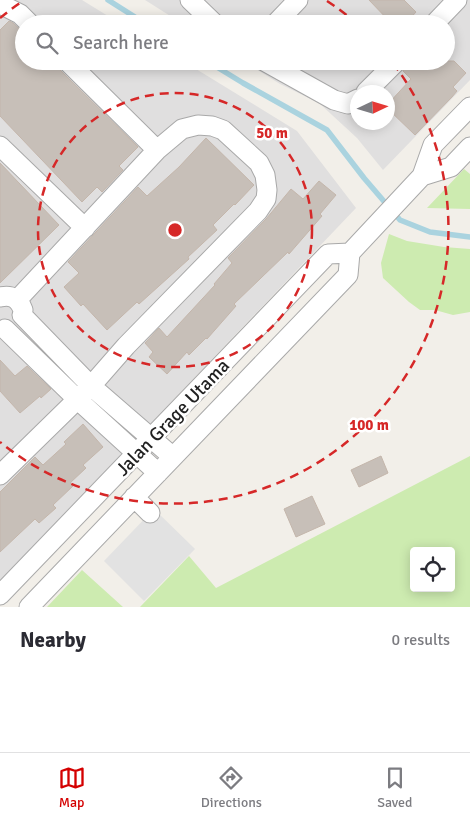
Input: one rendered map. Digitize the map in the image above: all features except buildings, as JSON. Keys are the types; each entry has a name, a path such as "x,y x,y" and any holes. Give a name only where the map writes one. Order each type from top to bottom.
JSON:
{"street":[{"path":"190,0 206,15"},
{"path":"284,15 298,0"},
{"path":"443,15 457,0"},
{"path":"0,4 21,15"},
{"path":"76,70 157,150"},
{"path":"280,70 334,100 350,103"},
{"path":"373,85 388,70"},
{"path":"350,253 422,176 433,144 470,107"},
{"path":"0,475 91,386 126,346 258,211 266,200 267,190 265,175 259,163 223,130 212,126 198,125 182,129 157,150 85,228 8,300"},
{"path":"0,146 85,228"},
{"path":"422,176 450,167 469,149"},
{"name":"Jalan Grage Utama","path":"0,595 328,254 350,253 348,275 29,607"},
{"path":"8,300 91,386 173,456"},
{"path":"2,328 11,328 20,321 8,300"},
{"path":"2,328 158,473"},
{"path":"134,497 150,513"}],"shaded area":[{"path":"0,0 82,0 106,15 15,15 15,70 198,70 297,131 356,208 0,582"},
{"path":"145,0 470,0 470,80 383,170 357,138 319,103 280,84 257,70 455,70 455,15 169,15"},
{"path":"154,509 195,549 144,601 104,561"}],"green space":[{"path":"464,169 470,174 470,209 427,208"},
{"path":"389,234 407,241 470,249 470,312 453,315 435,310 420,310 383,278 381,263"},
{"path":"470,456 470,607 140,607 189,556 216,588"},
{"path":"82,570 123,607 47,607"}],"waterway":[{"path":"108,0 132,15"},
{"path":"222,70 327,130 364,178 400,220 430,232 470,237"}]}
